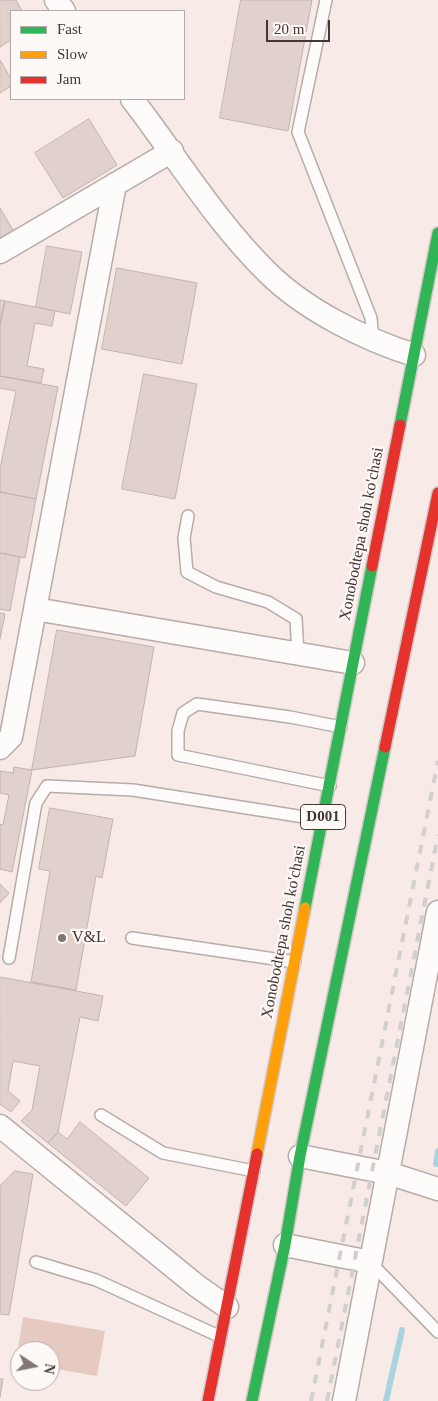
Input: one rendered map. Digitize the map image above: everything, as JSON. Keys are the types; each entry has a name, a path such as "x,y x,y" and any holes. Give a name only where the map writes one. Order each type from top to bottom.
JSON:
{"highway":[{"name":"Xonobodtepa shoh ko'chasi","path":"208,1401 438,233"},
{"name":"D001","path":"252,1401 285,1244 300,1156 438,494"}],"street":[{"path":"133,100 172,150 224,223 268,273 306,302 373,341 414,355"},
{"path":"0,252 172,150"},
{"path":"0,748 11,737 115,184"},
{"path":"35,609 354,663"},
{"path":"344,1401 438,912"},
{"path":"5,1138 227,1307"},
{"path":"300,1156 388,1173 438,1189"},
{"path":"285,1244 370,1262"}],"lane":[{"path":"326,0 298,132 371,318 373,341"},
{"path":"188,516 184,538 187,572 216,587 268,602 296,619 298,654"},
{"path":"330,786 178,755 178,731 183,713 197,704 290,717 341,728"},
{"path":"9,958 36,803 47,786 133,790 323,820"},
{"path":"132,938 295,962"},
{"path":"101,1115 163,1153 254,1172"},
{"path":"36,1262 96,1280 221,1337"},
{"path":"370,1262 438,1332"}],"shaded area":[{"path":"23,1317 105,1331 97,1376 60,1370 60,1341 19,1341"}],"building":[{"path":"0,0 16,0 21,10 10,10 10,41 0,47"},
{"path":"241,0 312,0 288,131 220,118"},
{"path":"0,60 10,77 10,87 0,93"},
{"path":"89,119 117,165 63,198 35,153"},
{"path":"0,208 16,235 0,245"},
{"path":"47,246 82,252 70,314 36,307"},
{"path":"117,268 197,283 182,364 102,349"},
{"path":"0,300 5,301 0,325"},
{"path":"5,301 55,311 52,326 35,323 27,366 44,369 41,383 0,376 0,325"},
{"path":"144,374 197,384 175,499 122,489"},
{"path":"0,376 58,387 36,499 0,492 0,469 16,391 0,388"},
{"path":"0,492 36,499 25,558 0,553"},
{"path":"0,553 20,557 10,611 0,609"},
{"path":"0,613 5,614 0,639"},
{"path":"57,630 154,647 135,756 32,770"},
{"path":"14,767 32,770 12,872 0,869 0,824 3,825 9,795 0,793 0,771 13,773"},
{"name":"V&L","path":"50,808 113,819 102,878 96,876 76,990 31,982 50,871 39,869"},
{"path":"0,884 9,893 0,903"},
{"path":"0,977 103,996 98,1021 80,1017 58,1132 48,1143 21,1121 32,1110 40,1066 13,1061 8,1091 20,1101 11,1112 0,1104"},
{"path":"80,1122 149,1178 126,1206 48,1143 58,1132 67,1139"},
{"path":"15,1171 33,1174 9,1315 0,1314 0,1186"},
{"path":"0,1379 3,1379 0,1397"}],"waterway":[{"path":"436,1164 438,1151"},
{"path":"386,1401 402,1330"}],"railway":[{"path":"311,1401 438,761"},
{"path":"327,1401 438,835"}],"traffic: fast":[{"path":"400,425 438,233"},
{"path":"305,908 372,566"},
{"path":"252,1401 285,1245 300,1156 385,747"}],"traffic: slow":[{"path":"257,1154 305,908"}],"traffic: jam":[{"path":"372,566 400,425"},
{"path":"385,747 438,493"},
{"path":"208,1401 257,1154"}],"place":[{"name":"V&L","path":"62,938"}]}
